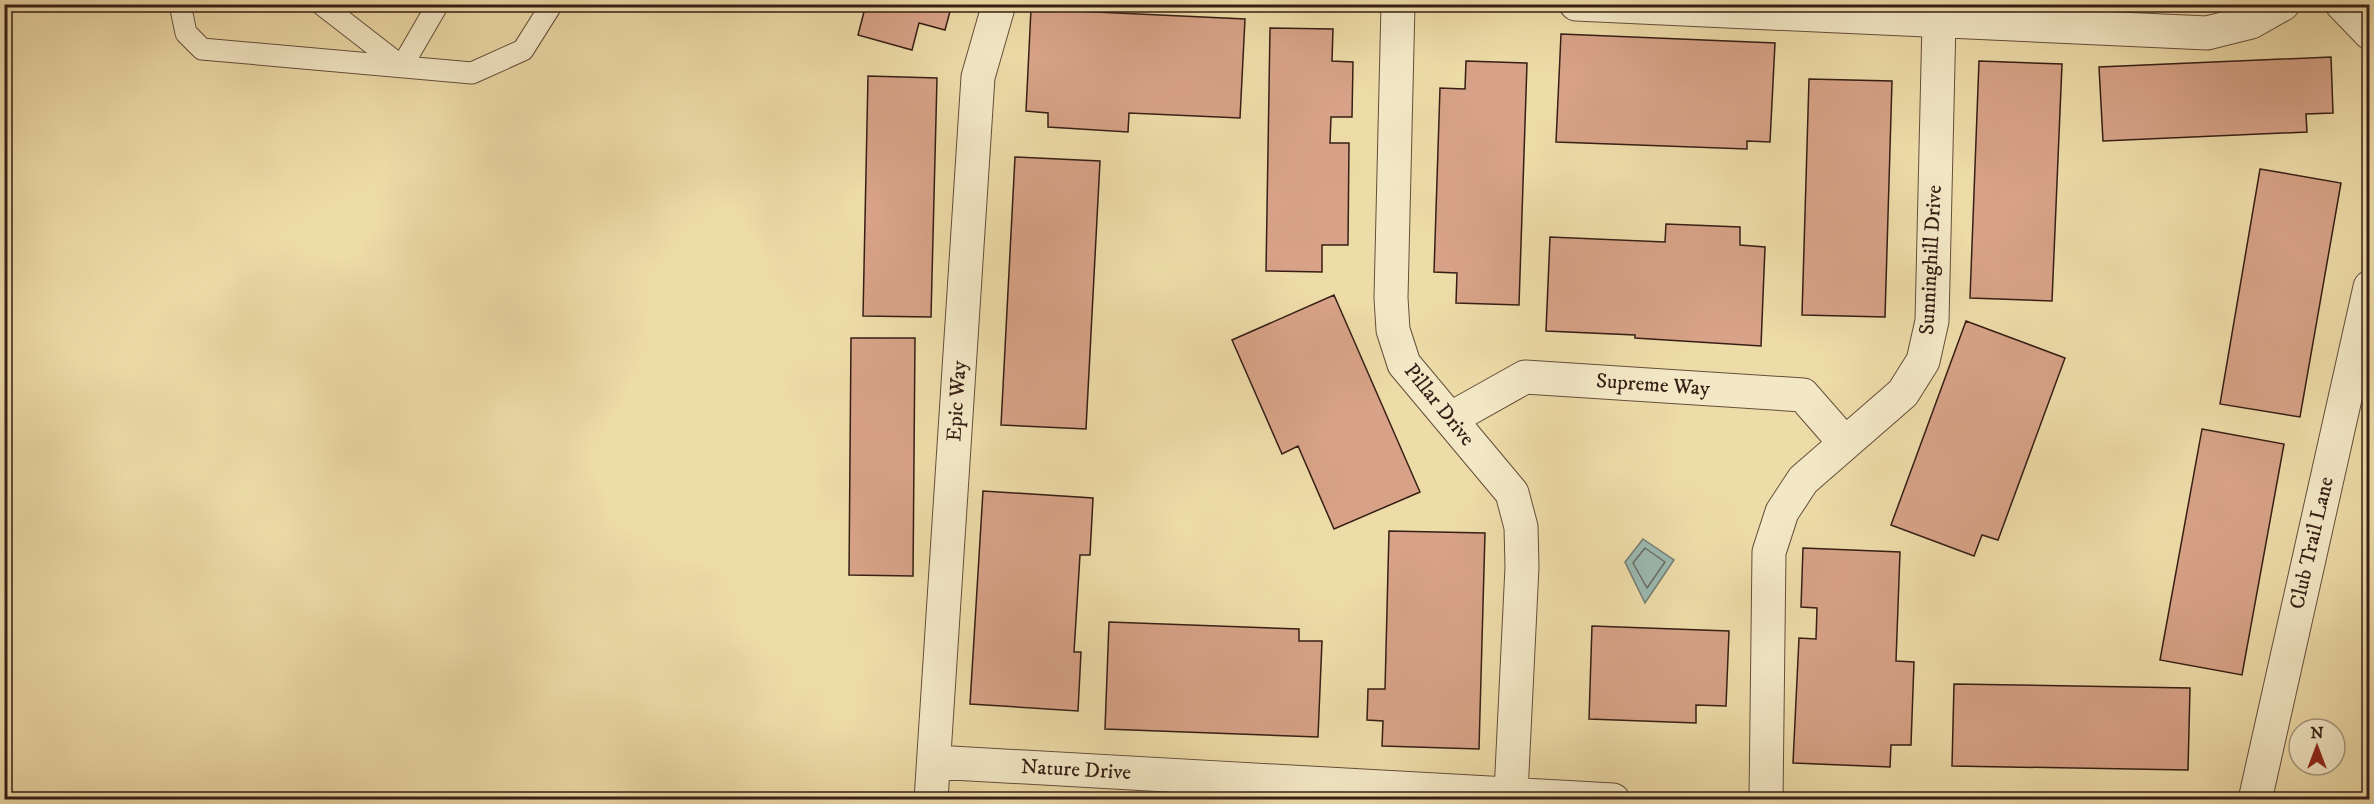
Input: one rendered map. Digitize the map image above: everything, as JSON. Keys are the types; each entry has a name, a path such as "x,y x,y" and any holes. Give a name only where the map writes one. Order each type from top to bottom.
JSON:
{"street":[{"name":"Epic Way","path":"931,800 978,77 999,4"},
{"name":"Pillar Drive","path":"1398,4 1391,298 1393,330 1404,364 1512,493 1521,527 1522,567 1511,794"},
{"path":"1576,4 2208,33 2251,22 2283,4"},
{"path":"2342,4 2370,33"},
{"name":"Sunninghill Drive","path":"1766,800 1769,552 1782,512 1803,480 1903,393 1923,361 1932,321 1939,21"},
{"name":"Club Trail Lane","path":"2255,800 2370,287"},
{"name":"Supreme Way","path":"1450,419 1525,377 1803,395 1845,443"},
{"name":"Nature Drive","path":"934,762 1320,791 1511,794 1613,800"}],"lane":[{"path":"180,4 186,33 202,49 472,73 523,50 552,4"},
{"path":"321,4 402,66"},
{"path":"402,66 438,4"}],"water":[{"path":"1643,539 1674,560 1645,603 1625,562"}],"building":[{"path":"866,4 952,4 945,30 919,23 912,50 858,35"},
{"path":"1031,9 1245,19 1240,118 1129,113 1128,132 1048,127 1048,113 1026,111"},
{"path":"1270,28 1333,29 1332,61 1353,62 1352,117 1331,117 1330,143 1349,143 1348,245 1322,245 1322,272 1266,271"},
{"path":"1561,34 1775,43 1770,142 1747,141 1747,149 1556,142"},
{"path":"2331,57 2333,113 2306,114 2307,132 2103,141 2099,67"},
{"path":"1466,61 1527,63 1519,305 1456,303 1457,273 1434,272 1440,88 1465,89"},
{"path":"1979,61 2062,64 2052,301 1970,298"},
{"path":"868,76 937,78 931,317 863,316"},
{"path":"1809,79 1892,81 1885,317 1802,315"},
{"path":"1015,157 1100,161 1086,429 1001,425"},
{"path":"2260,169 2341,183 2300,417 2220,404"},
{"path":"1666,224 1740,227 1740,245 1765,247 1761,346 1635,338 1635,335 1546,331 1550,237 1665,242"},
{"path":"1334,295 1420,492 1334,529 1298,446 1282,454 1232,340"},
{"path":"1966,321 2065,358 1998,540 1982,535 1974,556 1891,525"},
{"path":"851,338 915,338 913,576 849,575"},
{"path":"2202,429 2284,444 2242,675 2160,660"},
{"path":"983,491 1093,498 1090,555 1080,555 1074,652 1081,652 1078,711 970,704"},
{"path":"1389,531 1485,533 1479,749 1382,746 1383,721 1367,720 1368,689 1385,689"},
{"path":"1803,548 1900,552 1896,661 1914,662 1911,745 1891,745 1890,767 1793,763 1799,638 1816,639 1817,608 1801,607"},
{"path":"1109,622 1299,629 1299,641 1322,641 1318,737 1105,729"},
{"path":"1592,626 1729,631 1726,706 1696,705 1696,723 1589,719"},
{"path":"1954,684 2190,688 2188,770 1952,766"}]}
